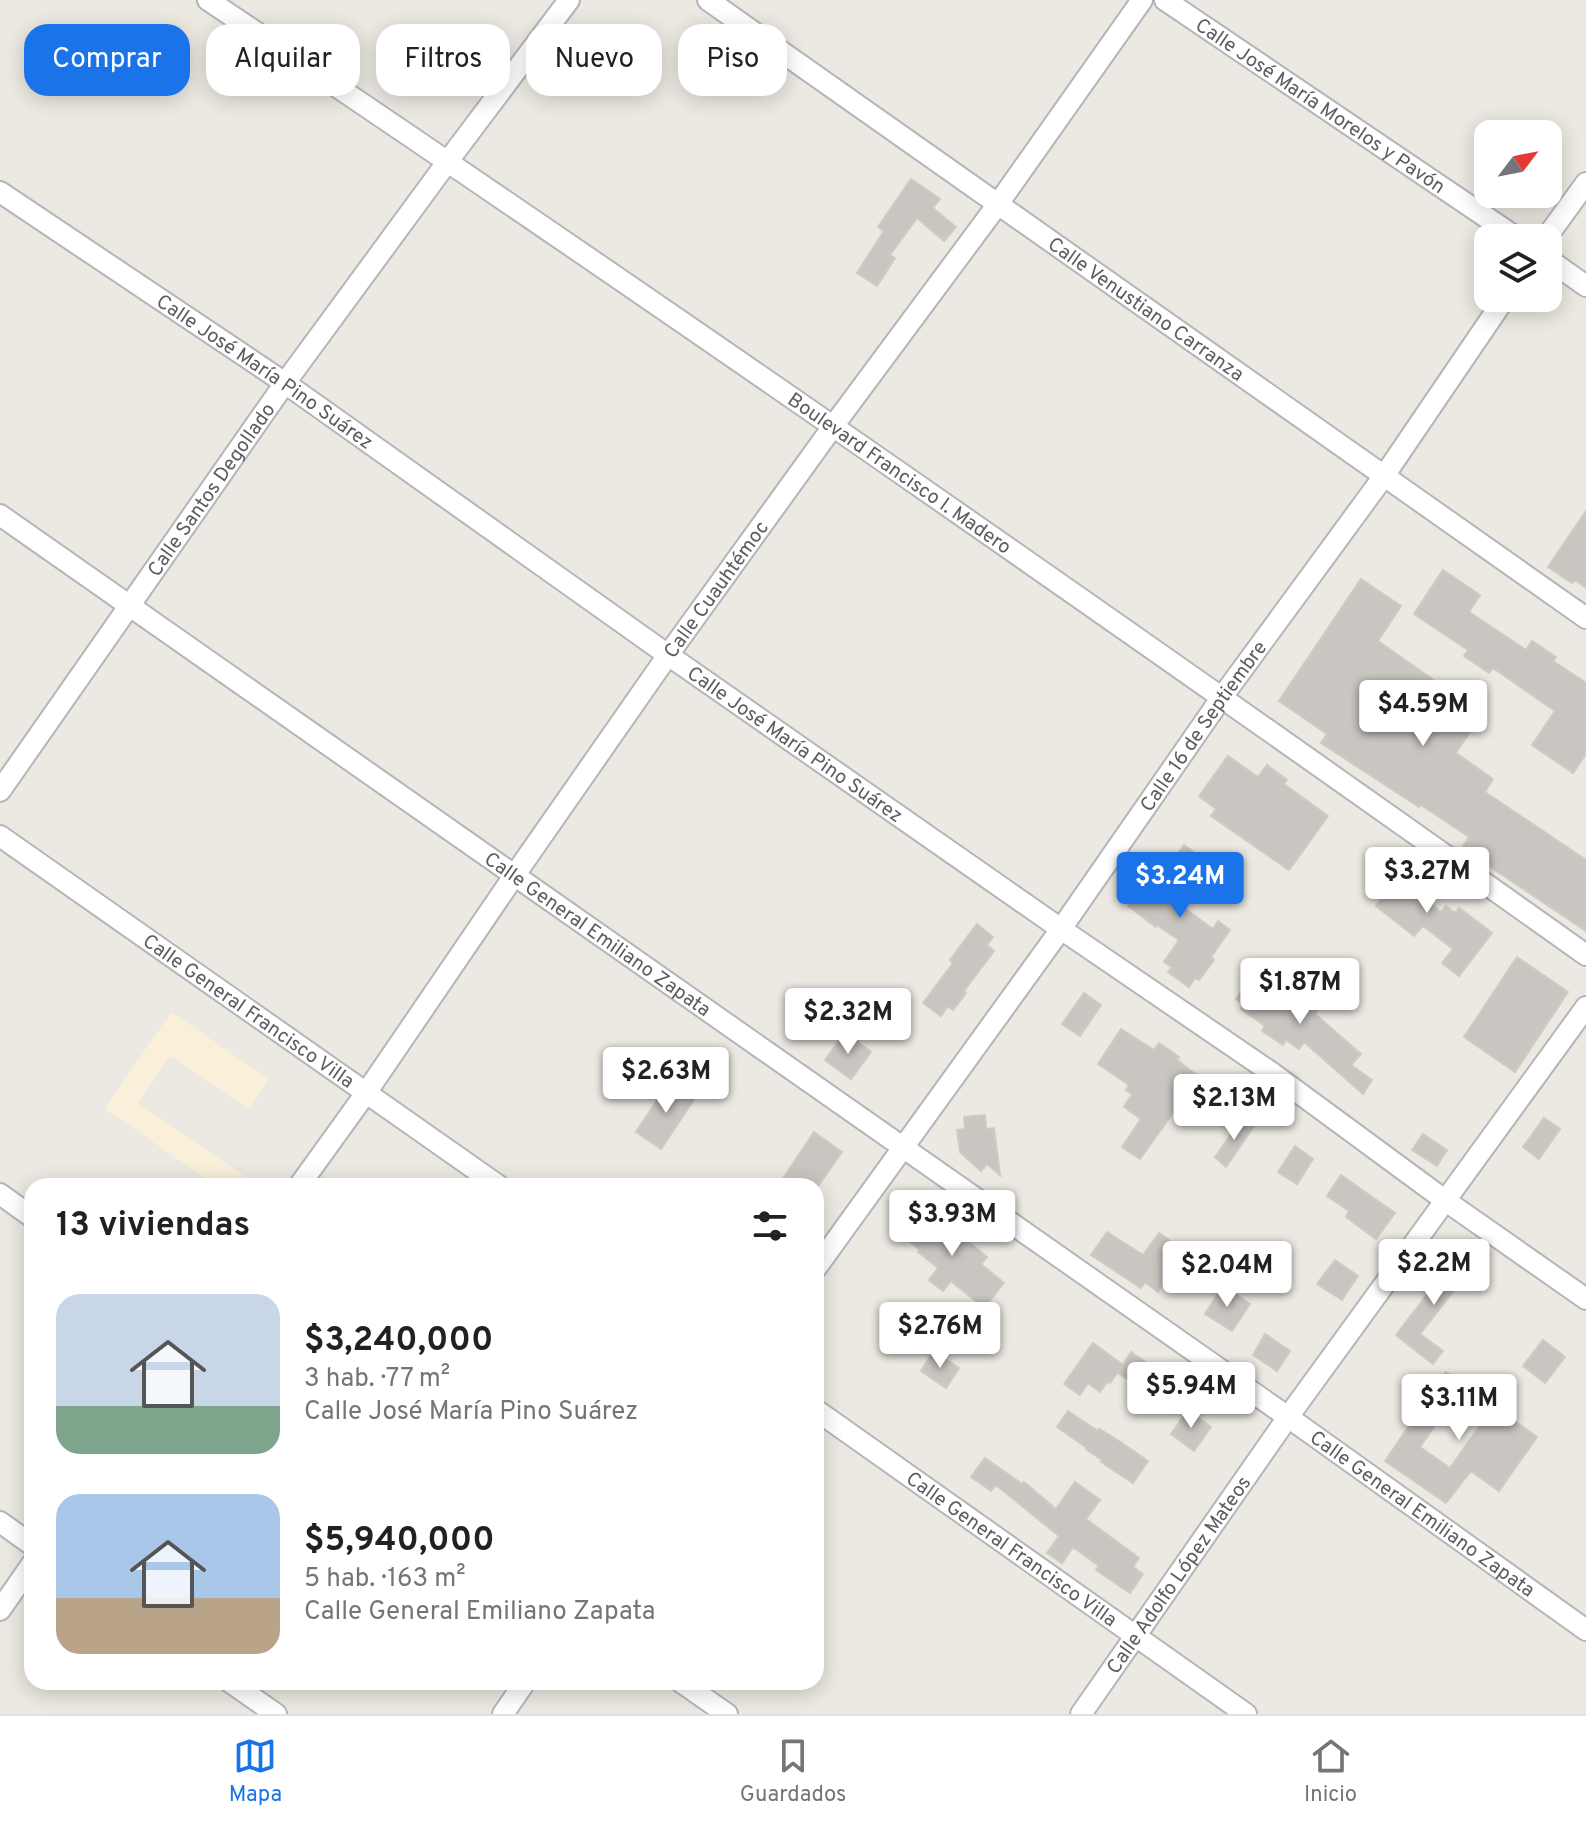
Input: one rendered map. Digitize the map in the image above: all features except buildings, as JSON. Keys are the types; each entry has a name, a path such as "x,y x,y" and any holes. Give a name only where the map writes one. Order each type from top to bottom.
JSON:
{"street":[{"name":"Boulevard Francisco I. Madero","path":"208,0 834,425 1586,955"},
{"name":"Calle Santos Degollado","path":"0,791 285,383 569,0"},
{"name":"Calle Venustiano Carranza","path":"708,0 1586,618"},
{"name":"Calle Cuauhtémoc","path":"305,1178 668,655 998,204 1142,0"},
{"name":"Calle José María Morelos y Pavón","path":"1165,0 1496,224"},
{"path":"1556,224 1586,183"},
{"name":"Calle José María Pino Suárez","path":"0,192 285,383 668,655 1272,1073 1586,1299"},
{"path":"1562,269 1586,286"},
{"name":"Calle 16 de Septiembre","path":"824,1257 1061,929 1222,697 1384,476 1495,312"},
{"name":"Calle General Emiliano Zapata","path":"0,515 1288,1417 1586,1630"},
{"name":"Calle General Francisco Villa","path":"0,836 488,1178"},
{"name":"Calle Adolfo López Mateos","path":"1081,1714 1288,1417 1586,1007"},
{"path":"0,1194 24,1211"},
{"name":"Calle General Francisco Villa","path":"824,1416 1246,1714"},
{"path":"0,1522 24,1539"},
{"path":"0,1610 24,1576"},
{"path":"242,1690 276,1714"},
{"path":"503,1714 520,1690"},
{"path":"692,1690 727,1714"}],"shaded area":[{"path":"171,1012 269,1079 249,1109 170,1056 138,1103 247,1178 205,1178 105,1109"}]}
